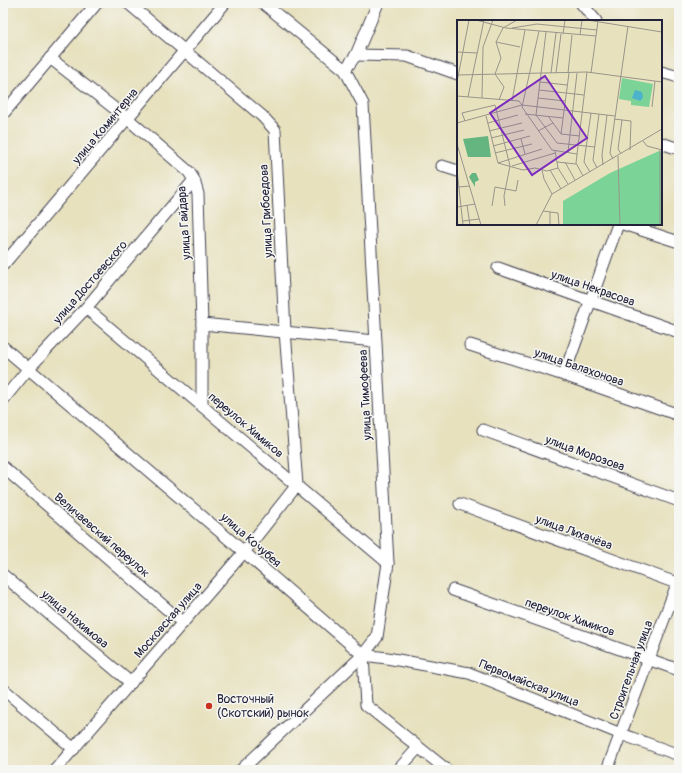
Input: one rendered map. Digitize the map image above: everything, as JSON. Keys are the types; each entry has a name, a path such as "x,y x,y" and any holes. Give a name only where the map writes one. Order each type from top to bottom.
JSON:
{"street":[{"path":"3,114 97,3"},
{"name":"улица Грибоедова","path":"128,3 262,116 275,130 285,332 297,485"},
{"name":"улица Коминтерна","path":"3,265 225,3"},
{"name":"улица Тимофеева","path":"241,770 363,655 377,637 388,563 363,104 345,70 263,3"},
{"path":"345,70 356,55 378,3"},
{"path":"581,3 595,20"},
{"path":"356,55 407,56 457,74"},
{"name":"улица Гайдара","path":"50,58 128,119 189,172 194,180 198,194 202,324 202,406"},
{"path":"662,72 679,77"},
{"path":"662,142 679,149"},
{"path":"442,166 457,171"},
{"name":"улица Достоевского","path":"3,400 29,368 86,308 194,180"},
{"path":"564,375 618,225"},
{"path":"626,225 679,242"},
{"name":"улица Некрасова","path":"498,268 679,332"},
{"name":"переулок Химиков","path":"86,308 388,563"},
{"path":"202,324 375,340"},
{"name":"улица Балахонова","path":"470,345 564,375 679,415"},
{"name":"улица Кочубея","path":"3,347 363,655"},
{"name":"улица Морозова","path":"483,430 679,501"},
{"name":"Величаевский переулок","path":"3,467 183,623"},
{"name":"Московская улица","path":"55,770 244,552 297,485"},
{"name":"улица Лихачёва","path":"460,504 678,582"},
{"name":"улица Нахимова","path":"3,575 131,683"},
{"name":"Строительная улица","path":"607,770 678,582"},
{"name":"переулок Химиков","path":"453,590 679,670"},
{"path":"363,655 366,705 447,770"},
{"name":"Первомайская улица","path":"363,655 469,673 621,734 679,755"},
{"path":"3,689 74,749"},
{"path":"398,770 418,748"}],"place":[{"name":"Восточный (Скотский) рынок","path":"209,706"}]}
